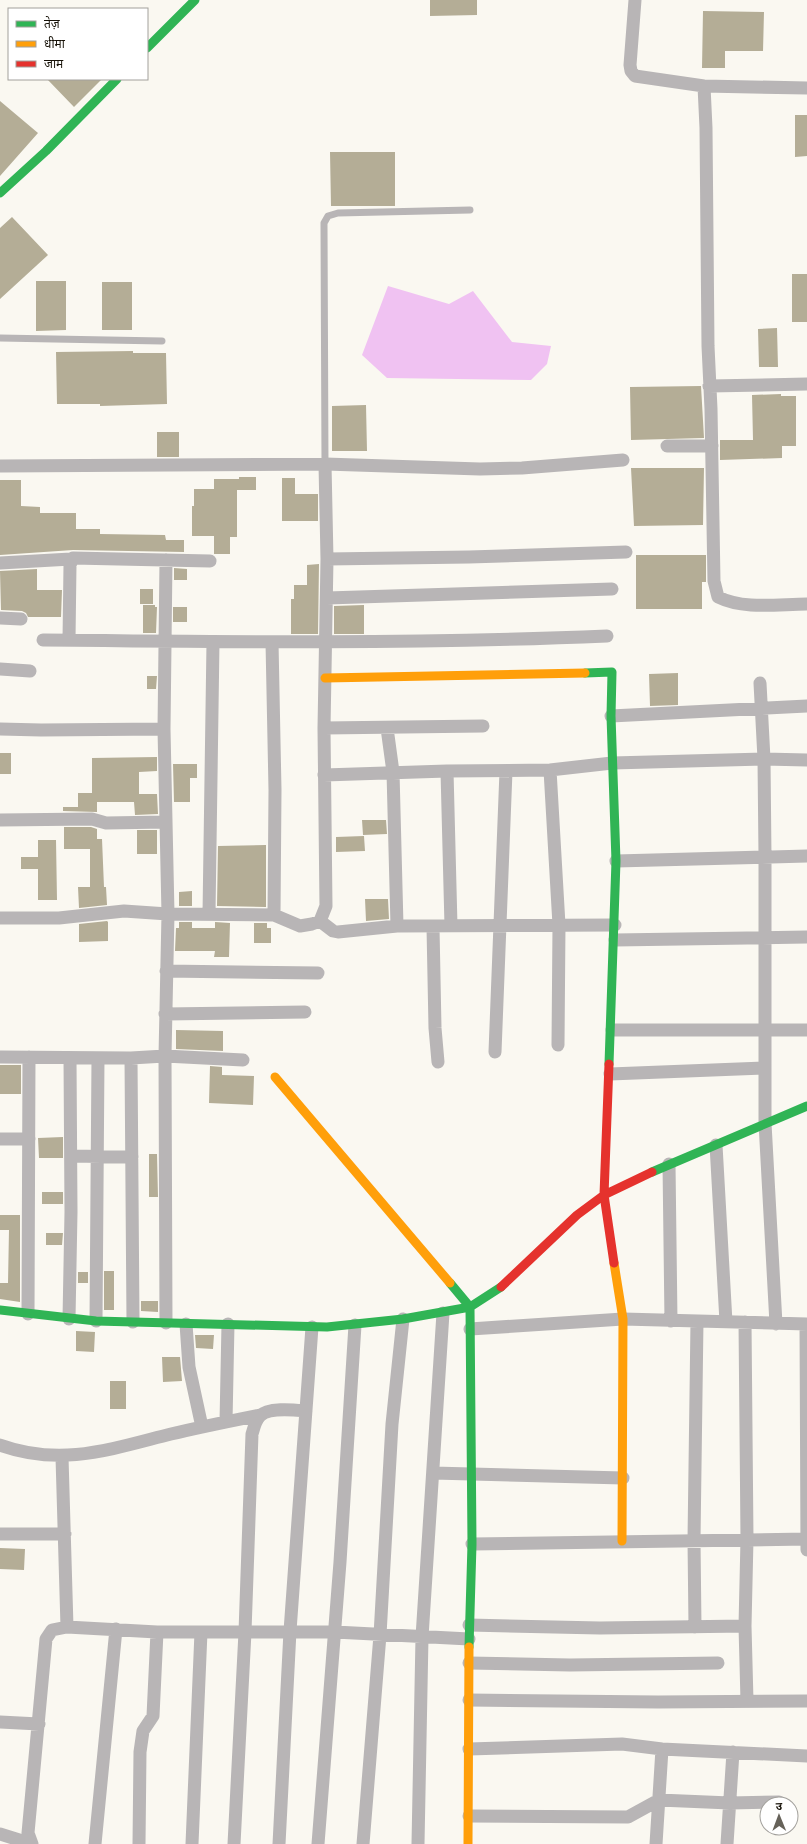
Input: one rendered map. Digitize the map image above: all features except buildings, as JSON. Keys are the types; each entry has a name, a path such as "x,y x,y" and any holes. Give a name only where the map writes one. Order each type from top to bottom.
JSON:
{"street":[{"path":"148,47 195,0"},
{"path":"635,0 630,64 631,71 635,76 704,86 807,88"},
{"path":"1,192 46,151 116,80"},
{"path":"704,86 706,128 706,277 712,446 714,581 718,597 736,603 757,605 807,604"},
{"path":"709,386 807,384"},
{"path":"667,446 712,446"},
{"path":"0,466 325,464 480,469 522,468 623,460"},
{"path":"0,918 58,918 124,911 168,914 274,915 300,926 320,921 326,906 324,728 327,559 325,464"},
{"path":"327,559 469,558 626,552"},
{"path":"0,564 77,558 210,561"},
{"path":"69,640 71,559"},
{"path":"166,560 164,728 168,914 164,1056 166,1323"},
{"path":"327,598 612,589"},
{"path":"0,618 21,619"},
{"path":"43,640 165,642 419,642 607,636"},
{"path":"209,914 213,642"},
{"path":"272,642 275,790 274,915"},
{"path":"0,669 30,671"},
{"path":"325,678 612,672 611,716 616,861 615,940 604,1195 623,1319 622,1541"},
{"path":"760,683 764,760 766,938 764,1068 765,1123 776,1324"},
{"path":"611,716 807,706"},
{"path":"324,728 484,726"},
{"path":"0,729 41,730 164,728"},
{"path":"386,728 393,772 397,926"},
{"path":"324,775 393,772 550,770 612,763 807,760"},
{"path":"550,770 559,925 558,1045"},
{"path":"447,771 452,926"},
{"path":"495,1052 506,771"},
{"path":"0,820 92,819 106,823 165,822"},
{"path":"616,861 807,856"},
{"path":"320,921 333,931 338,932 397,926 615,925"},
{"path":"433,927 435,1028 438,1062"},
{"path":"615,940 807,937"},
{"path":"166,971 318,973"},
{"path":"165,1014 305,1012"},
{"path":"612,1030 807,1030"},
{"path":"0,1057 131,1058 164,1056 243,1060"},
{"path":"28,1314 29,1057"},
{"path":"69,1319 71,1156 70,1058"},
{"path":"96,1321 98,1058"},
{"path":"131,1058 133,1322"},
{"path":"610,1074 764,1068"},
{"path":"275,1077 470,1307 472,1544 469,1625 468,1844"},
{"path":"0,1310 96,1321 312,1327 355,1325 403,1319 470,1307 503,1286 577,1215 604,1195 669,1164 807,1106"},
{"path":"0,1139 29,1139"},
{"path":"716,1145 726,1322"},
{"path":"71,1156 132,1157"},
{"path":"669,1164 671,1320"},
{"path":"418,1844 422,1637 443,1313"},
{"path":"363,1844 380,1635 392,1424 403,1319"},
{"path":"470,1329 623,1319 806,1324 807,1550"},
{"path":"695,1627 694,1540 697,1321"},
{"path":"745,1322 747,1540 745,1626 747,1701"},
{"path":"186,1324 189,1367 202,1427"},
{"path":"226,1422 228,1324"},
{"path":"318,1844 335,1632 355,1325"},
{"path":"279,1844 290,1631 312,1327"},
{"path":"0,1445 35,1455 62,1457 91,1454 269,1412 285,1410 306,1411"},
{"path":"234,1844 245,1632 252,1434 254,1425 260,1415"},
{"path":"62,1457 67,1627"},
{"path":"433,1473 623,1478"},
{"path":"0,1534 65,1534"},
{"path":"472,1544 807,1539"},
{"path":"469,1625 600,1628 745,1626"},
{"path":"32,1844 28,1833 40,1724 46,1639 52,1630 67,1627 158,1632 290,1631 469,1639"},
{"path":"95,1844 116,1629"},
{"path":"140,1844 140,1752 143,1731 153,1716 158,1632"},
{"path":"192,1844 201,1632"},
{"path":"469,1662 570,1665 718,1663"},
{"path":"469,1700 807,1701"},
{"path":"0,1722 40,1724"},
{"path":"469,1748 622,1744 662,1749 807,1756"},
{"path":"656,1844 662,1749"},
{"path":"727,1844 733,1752"},
{"path":"469,1816 628,1817 659,1800 730,1803 759,1802"},
{"path":"0,1834 32,1844"}],"lane":[{"path":"325,464 323,232 324,224 328,216 338,213 470,210"},
{"path":"0,338 162,341"}],"shaded area":[{"path":"388,286 449,304 473,291 512,342 551,346 547,364 531,380 387,378 362,355"}],"traffic: fast":[{"path":"148,47 195,0"},
{"path":"0,193 46,151 116,80"},
{"path":"585,673 612,672 611,716 616,861 609,1064"},
{"path":"652,1172 807,1106"},
{"path":"450,1283 470,1307 472,1544 469,1647"},
{"path":"0,1310 96,1321 327,1327 403,1319 470,1307 501,1287"}],"traffic: slow":[{"path":"325,678 585,673"},
{"path":"275,1077 450,1283"},
{"path":"614,1263 623,1319 622,1541"},
{"path":"468,1844 469,1647"}],"traffic: jam":[{"path":"609,1064 604,1195 614,1263"},
{"path":"501,1287 577,1215 604,1195 652,1172"}]}
